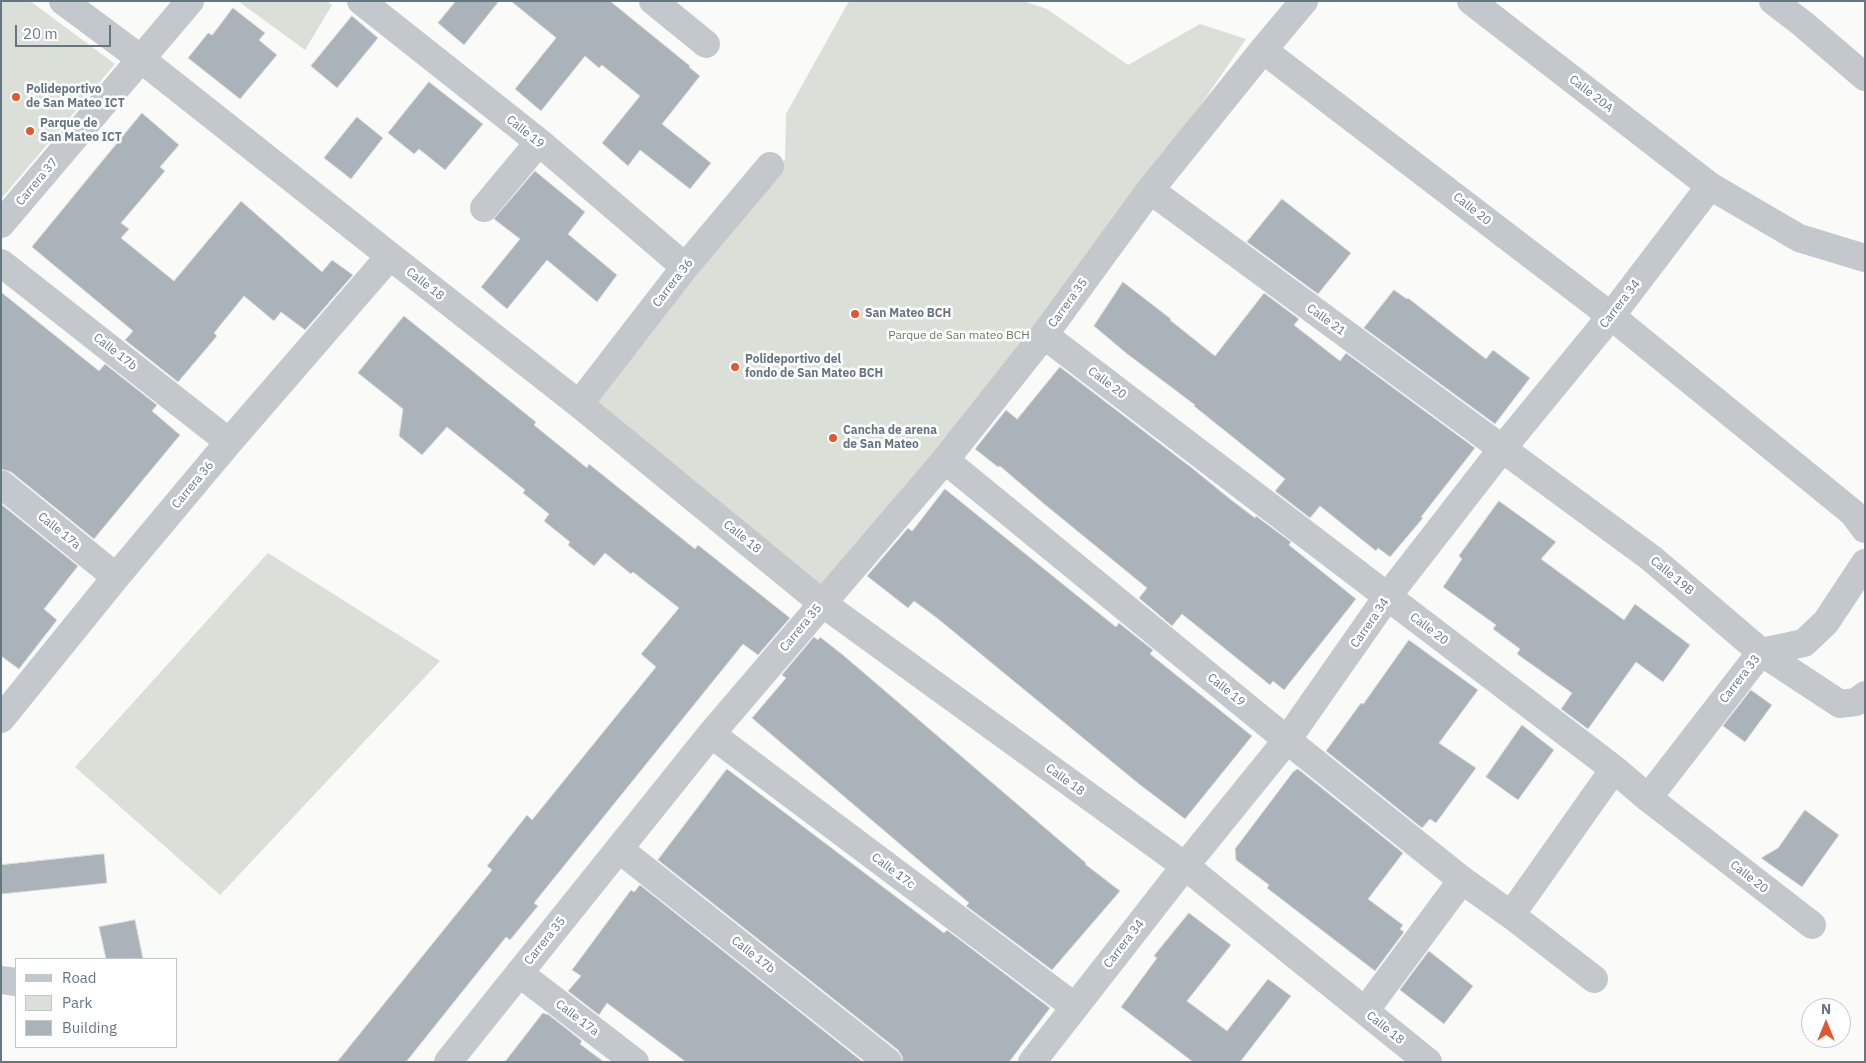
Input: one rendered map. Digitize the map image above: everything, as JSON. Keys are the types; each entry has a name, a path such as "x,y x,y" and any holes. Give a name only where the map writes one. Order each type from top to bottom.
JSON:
{"street":[{"name":"Calle 18","path":"63,1 141,59 579,404 822,603 1185,866 1428,1062"},
{"name":"Carrera 37","path":"1,224 190,1"},
{"name":"Calle 19","path":"361,1 539,142 685,267"},
{"path":"654,1 706,44"},
{"path":"1263,50 1304,1"},
{"name":"Calle 20A","path":"1471,1 1710,186 1799,238 1865,258"},
{"path":"1773,1 1865,77"},
{"name":"Carrera 35","path":"448,1062 711,734 945,460 1044,335 1150,190 1263,50"},
{"name":"Calle 20","path":"1263,50 1611,316 1853,513 1865,529"},
{"path":"484,208 539,142"},
{"name":"Carrera 36","path":"579,404 685,267 770,166"},
{"name":"Carrera 34","path":"1032,1062 1185,866 1287,740 1387,598 1502,449 1611,316 1710,186"},
{"name":"Calle 21","path":"1150,190 1502,449"},
{"name":"Carrera 36","path":"3,712 229,442 390,256"},
{"name":"Calle 17b","path":"1,262 229,442"},
{"name":"Calle 20","path":"1044,335 1614,769 1648,798 1812,925"},
{"name":"Calle 19B","path":"1502,449 1651,558 1761,652 1840,704 1856,702 1865,695"},
{"name":"Calle 19","path":"945,460 1287,740 1462,880 1594,979"},
{"name":"Calle 17a","path":"1,484 116,577"},
{"name":"Carrera 33","path":"1648,798 1761,652 1804,643 1826,622 1865,563"},
{"name":"Calle 17c","path":"711,734 1075,1007"},
{"path":"1511,915 1614,769"},
{"name":"Calle 17b","path":"619,849 888,1062"},
{"path":"1364,1011 1462,880"},
{"name":"Calle 17a","path":"519,973 635,1062"},
{"path":"1,980 15,982"}],"green space":[{"name":"Parque de San Mateo ICT","path":"1,1 30,1 115,64 1,199"},
{"path":"238,1 327,1 332,5 305,50"},
{"name":"San Mateo BCH","path":"849,1 1023,1 1047,9 1128,65 1200,24 1246,39 1144,187 971,411 821,592 592,404 737,225 785,159 786,114"},
{"path":"268,553 440,661 220,895 75,767"}],"building":[{"path":"456,1 499,1 464,45 438,23"},
{"path":"511,1 610,1 700,76 662,124 711,163 690,189 640,150 628,166 602,143 640,96 602,65 599,68 585,56 541,111 515,89 556,38"},
{"path":"233,8 265,33 259,40 277,55 240,99 188,58 208,33 212,35"},
{"path":"352,16 378,38 337,88 311,66"},
{"path":"429,82 483,124 445,170 419,149 414,154 388,133"},
{"path":"142,113 179,145 160,167 165,171 121,223 129,229 121,238 174,281 241,201 322,272 332,260 353,275 305,330 281,312 274,321 244,296 214,333 217,336 178,382 125,340 133,331 32,247"},
{"path":"357,117 383,138 351,179 324,158"},
{"path":"535,171 585,212 568,234 617,275 597,302 547,260 507,309 481,287 520,239 494,219"},
{"path":"1282,199 1351,253 1318,294 1247,242"},
{"path":"1123,282 1215,356 1264,293 1299,319 1294,325 1340,361 1346,353 1475,448 1421,517 1423,518 1390,557 1378,548 1376,551 1320,506 1310,518 1275,491 1285,479 1094,326"},
{"path":"1394,290 1408,298 1486,359 1493,350 1530,378 1495,424 1364,328"},
{"path":"1,292 99,371 105,364 157,405 152,411 180,435 94,539 11,472 1,469"},
{"path":"404,316 536,422 534,425 587,468 589,464 695,549 698,545 790,618 758,655 743,644 534,903 538,906 510,940 506,937 406,1062 337,1062 492,870 487,866 527,815 532,820 656,667 641,654 679,608 605,553 594,566 568,545 570,542 544,521 549,514 523,493 525,490 447,427 422,455 399,436 403,409 358,373"},
{"path":"1060,367 1255,518 1256,516 1291,542 1289,545 1356,599 1284,690 1273,681 1270,685 1182,614 1172,626 1139,598 1147,588 1000,466 998,467 975,449 1006,410 1017,419"},
{"path":"945,489 1116,627 1119,623 1153,650 1150,654 1252,736 1185,819 1139,784 937,618 914,601 908,608 867,576 908,528 912,531"},
{"path":"1499,501 1556,542 1541,559 1624,620 1635,604 1690,645 1663,682 1636,662 1588,729 1561,709 1572,693 1517,654 1520,649 1493,629 1496,625 1443,587 1462,559 1459,556"},
{"path":"1,504 78,566 44,609 57,620 19,669 1,656"},
{"path":"814,637 818,640 820,637 843,655 1085,864 1120,891 1052,970 966,906 969,903 752,718 786,678 782,675"},
{"path":"1409,640 1478,690 1439,743 1476,768 1436,823 1430,819 1422,828 1326,751"},
{"path":"1751,690 1772,705 1745,742 1723,726"},
{"path":"1522,725 1554,750 1518,800 1486,777"},
{"path":"727,769 944,933 947,930 1050,1008 1009,1062 903,1062 898,1050 658,860"},
{"path":"1298,769 1403,853 1368,899 1403,925 1400,929 1404,932 1375,971 1267,888 1269,885 1236,860 1235,849 1293,772"},
{"path":"1805,810 1839,835 1802,887 1761,858 1778,848"},
{"path":"104,854 107,883 1,894 1,865"},
{"path":"640,885 863,1062 686,1062 607,1003 599,1015 568,991 581,976 572,970 631,890 634,892"},
{"path":"1189,913 1231,945 1187,1001 1227,1031 1268,979 1291,996 1240,1062 1193,1062 1121,1007 1157,958 1154,956"},
{"path":"135,920 143,958 106,958 99,927"},
{"path":"1429,951 1473,986 1444,1024 1400,990"},
{"path":"543,1013 549,1015 582,1041 580,1044 604,1062 505,1062"}],"place":[{"name":"Polideportivo de San Mateo ICT","path":"16,97"},
{"name":"Parque de San Mateo ICT","path":"30,131"},
{"name":"San Mateo BCH","path":"855,314"},
{"name":"Polideportivo del fondo de San Mateo BCH","path":"735,367"},
{"name":"Cancha de arena de San Mateo","path":"833,438"}],"park label":[{"name":"Parque de San mateo BCH","path":"959,336"}]}
